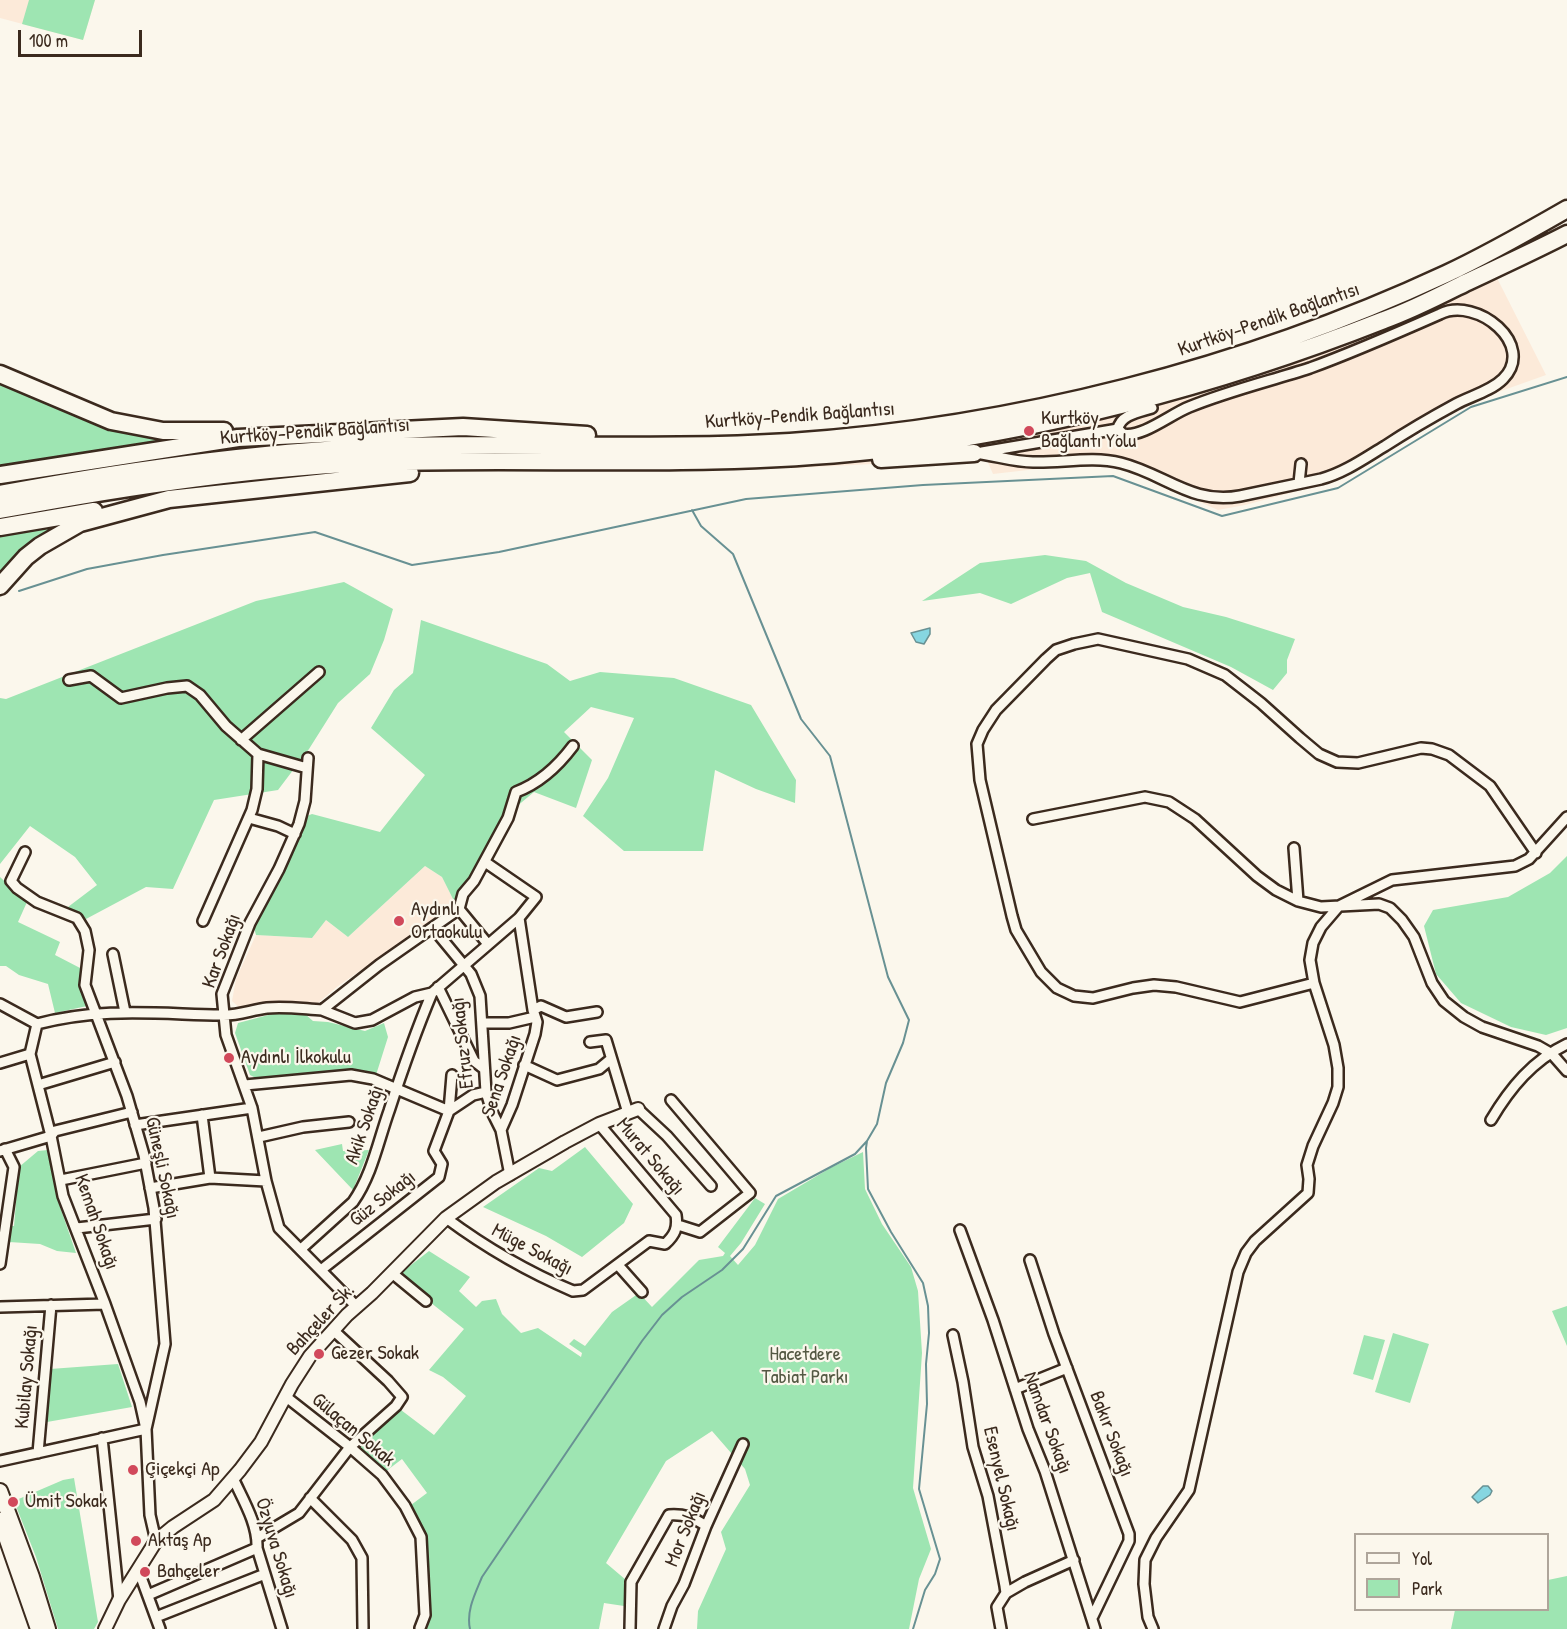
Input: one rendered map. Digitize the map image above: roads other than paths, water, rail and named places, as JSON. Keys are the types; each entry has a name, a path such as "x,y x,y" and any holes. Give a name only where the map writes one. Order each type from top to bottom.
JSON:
{"highway":[{"name":"Kurtköy-Pendik Bağlantısı","path":"0,494 188,462 289,452 444,445 681,446 791,442 944,424 1062,402 1148,382 1230,359 1387,300 1448,274 1567,209"},
{"name":"Kurtköy-Pendik Bağlantısı","path":"0,510 97,492 239,472 391,462 655,462 755,458 868,451 955,439 1111,408 1243,371 1387,319 1567,234"},
{"path":"1152,408 1251,377 1377,332 1425,310 1455,288"},
{"path":"0,374 111,421 163,431 312,434"},
{"path":"0,475 238,438 463,427 583,435 681,446"},
{"path":"755,458 799,467 974,453"},
{"path":"0,527 169,500 394,473 436,471 504,461"},
{"path":"0,586 26,557 40,546 80,523 169,500"}],"main road":[{"path":"0,1491 32,1577 46,1628"},
{"path":"0,1520 46,1628"}],"street":[{"path":"974,453 990,454 1012,460 1043,462 1099,460 1121,463 1199,496 1227,499 1332,476 1458,403 1496,385 1504,378 1511,365 1511,346 1506,336 1488,318 1477,313 1458,310 1444,311 1342,356 1192,406 1136,433 1123,434 1118,429"},
{"path":"1118,429 1119,422 1124,418 1152,408"},
{"path":"974,453 1118,429"},
{"path":"1043,462 1044,442"},
{"path":"1299,483 1301,464"},
{"path":"1314,983 1240,1002 1176,987 1154,985 1094,998 1074,996 1057,988 1041,972 1016,930 980,780 977,744 996,710 1056,650 1098,639 1206,665 1243,687 1319,754 1337,762 1358,763 1421,748 1449,755 1487,782 1536,853"},
{"path":"242,740 320,672"},
{"path":"69,680 91,676 121,698 187,686 200,695 226,726 258,754 258,789 249,819 203,921"},
{"path":"322,1011 379,965 459,909 463,894 474,881 508,818 516,792 528,788 560,764 573,746"},
{"name":"Kar Sokağı","path":"258,754 308,763 305,801 295,834 250,923 222,994 226,1035 252,1108 266,1181 279,1228 357,1307"},
{"path":"1033,819 1145,797 1169,802 1195,819 1257,876 1276,890 1298,901 1321,907 1379,904 1390,909 1402,920 1414,937 1431,983 1444,1000 1464,1017 1482,1027 1538,1046 1552,1054 1567,1071"},
{"path":"1153,1629 1148,1617 1144,1560 1156,1538 1189,1490 1238,1272 1254,1241 1308,1193 1310,1179 1307,1166 1338,1087 1338,1068 1334,1045 1314,983 1310,960 1313,943 1321,927 1339,906 1392,880 1515,866 1536,853 1567,818"},
{"path":"249,819 278,826 295,834"},
{"path":"1294,848 1298,901"},
{"name":"Güneşli Sokağı","path":"25,852 11,881 37,902 77,918 85,931 89,950 85,985 115,1062 146,1163 156,1219 165,1344 146,1429 150,1515 156,1541"},
{"path":"0,1004 37,1024 59,1018 96,1013 176,1012 224,1016 267,1008 322,1011 355,1023 372,1020 415,997 435,990 519,918 536,897 485,862"},
{"path":"459,909 488,943"},
{"name":"Sena Sokağı","path":"510,1174 501,1130 535,1034 537,1022 519,918"},
{"name":"Efruz Sokağı","path":"433,928 471,974 480,996 486,1092 501,1130"},
{"path":"114,954 125,1012"},
{"path":"435,990 474,1061 483,1068"},
{"name":"Akik Sokağı","path":"301,1249 360,1193 374,1161 396,1088 418,1027 435,990"},
{"path":"482,1023 509,1023 534,1013 541,1006 566,1017 597,1012"},
{"name":"Kemah Sokağı","path":"37,1024 30,1054 51,1136 63,1196 140,1402 146,1429"},
{"path":"590,1042 606,1040 611,1059 633,1111 667,1136 711,1186"},
{"path":"1491,1120 1506,1093 1525,1072 1567,1044"},
{"path":"0,1063 30,1054"},
{"path":"524,1065 557,1080 599,1069 611,1059"},
{"path":"38,1085 115,1062"},
{"name":"Güz Sokağı","path":"321,1270 439,1177 442,1164 434,1151 448,1111 452,1075"},
{"path":"245,1085 351,1076 374,1079 448,1111 473,1095 486,1092"},
{"path":"671,1100 750,1193 700,1232 678,1226"},
{"path":"135,1125 252,1108"},
{"name":"Bahçeler Sk.","path":"105,1629 119,1600 156,1541 214,1500 233,1478 261,1442 285,1396 310,1356 347,1315 446,1218 510,1174 565,1142 599,1124 633,1111"},
{"path":"0,1264 14,1167 2,1150 51,1136 55,1131 132,1112"},
{"path":"202,1115 210,1178"},
{"path":"259,1137 303,1127 349,1122"},
{"name":"Murat Sokağı","path":"599,1124 676,1215 678,1226 673,1237 664,1244"},
{"path":"61,1180 146,1163"},
{"path":"150,1188 210,1178 266,1181"},
{"name":"Müge Sokağı","path":"446,1218 500,1254 573,1291 583,1290 649,1241 664,1244"},
{"path":"76,1228 156,1219"},
{"name":"Namdar Sokağı","path":"960,1230 1028,1429 1046,1471 1093,1616 1095,1629"},
{"name":"Bakır Sokağı","path":"1030,1260 1067,1368 1130,1534 1129,1541 1093,1616"},
{"path":"618,1265 642,1292"},
{"path":"392,1273 426,1301"},
{"path":"0,1307 105,1304"},
{"name":"Kubilay Sokağı","path":"38,1453 51,1305"},
{"path":"148,1595 257,1543 299,1513 350,1447 396,1406 402,1397 333,1330"},
{"name":"Esenyel Sokağı","path":"953,1335 973,1447 988,1496 1006,1593 997,1607 1001,1629"},
{"path":"1015,1389 1067,1368"},
{"name":"Gülaçan Sokak","path":"285,1396 382,1475 405,1506 421,1537 426,1615 420,1628"},
{"path":"0,1461 146,1429"},
{"path":"102,1438 119,1600"},
{"name":"Mor Sokağı","path":"664,1629 743,1443"},
{"name":"Özyuva Sokağı","path":"233,1478 257,1543 282,1629"},
{"path":"310,1498 352,1540 362,1558 363,1628"},
{"path":"630,1629 632,1582 669,1515 681,1514 694,1517 706,1526"},
{"path":"1006,1593 1074,1560"},
{"path":"138,1569 160,1629"},
{"path":"156,1617 266,1574"}],"water":[{"path":"930,628 930,634 924,644 916,642 911,633"},
{"path":"1483,1486 1488,1486 1492,1491 1478,1503 1472,1497"}],"waterway":[{"path":"19,591 87,569 315,532 412,565 499,552 746,499 923,485 1113,476 1222,516 1338,488 1471,407 1567,377"},
{"path":"692,510 701,526 733,554 801,719 830,756 888,977 909,1020 903,1043 886,1083 877,1124 867,1141 866,1148 868,1189 891,1232 923,1283 928,1306 927,1404 919,1489 940,1559 935,1574 925,1590 913,1629"},
{"path":"470,1629 470,1609 482,1577 662,1315 682,1297 722,1270 743,1249 776,1196 855,1154 867,1141"}],"place":[{"name":"Kurtköy Bağlantı Yolu","path":"1029,431"},
{"name":"Aydınlı Ortaokulu","path":"399,921"},
{"name":"Aydınlı İlkokulu","path":"229,1058"},
{"name":"Gezer Sokak","path":"319,1354"},
{"name":"Çiçekçi Ap","path":"133,1470"},
{"name":"Ümit Sokak","path":"13,1502"},
{"name":"Aktaş Ap","path":"136,1541"},
{"name":"Bahçeler","path":"145,1572"}],"park label":[{"name":"Hacetdere Tabiat Parkı","path":"805,1366"}]}
